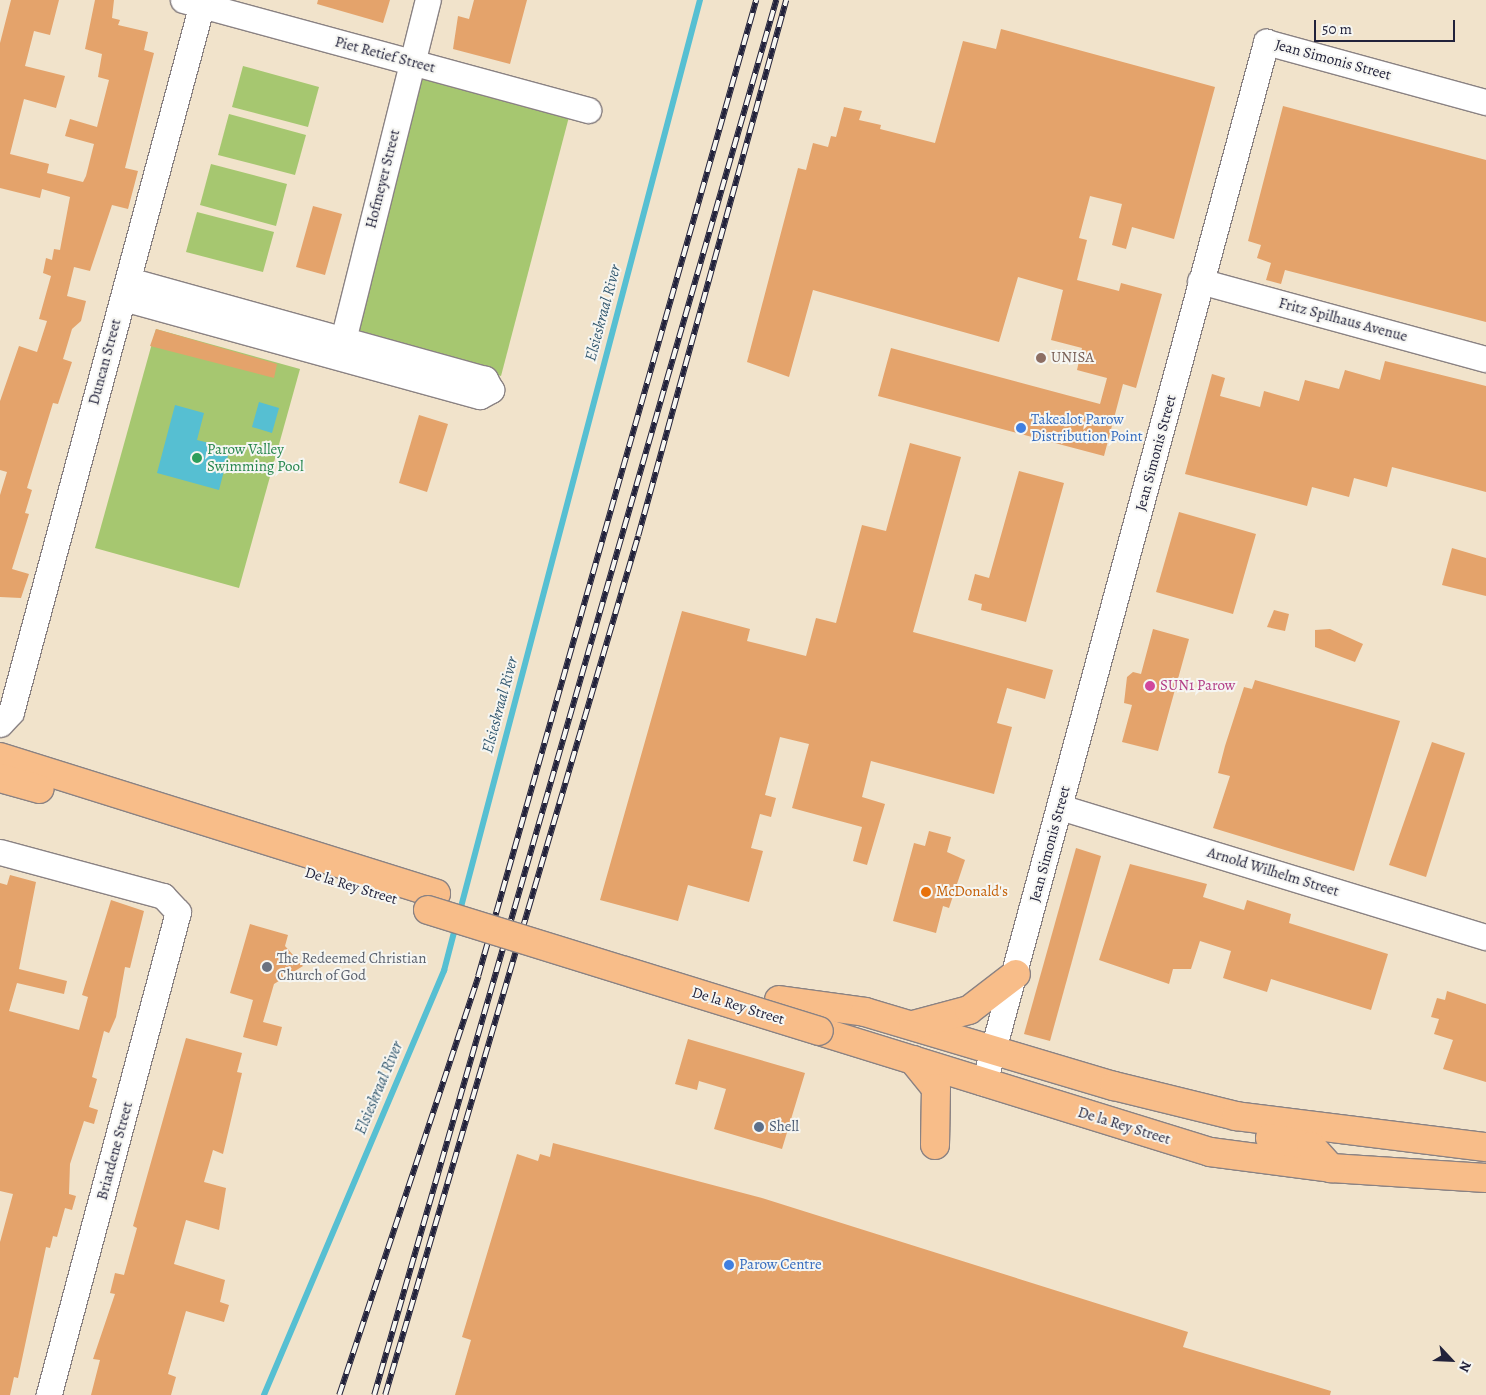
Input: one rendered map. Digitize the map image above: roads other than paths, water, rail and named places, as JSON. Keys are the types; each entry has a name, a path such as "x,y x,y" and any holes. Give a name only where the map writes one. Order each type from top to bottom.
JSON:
{"main road":[{"name":"De la Rey Street","path":"0,757 819,1031 1210,1152 1331,1168 1486,1178"},
{"name":"De la Rey Street","path":"0,778 779,1000 865,1012 1114,1086 1236,1116 1486,1147"},
{"path":"914,1025 969,1010 1016,974"},
{"path":"913,1060 936,1088 935,1145"},
{"path":"1114,1086 1155,1111 1200,1125 1311,1146 1331,1168"}],"street":[{"name":"Hofmeyer Street","path":"341,349 428,0"},
{"name":"Piet Retief Street","path":"196,2 588,110"},
{"name":"Duncan Street","path":"2,723 11,712 125,289 196,2"},
{"name":"Jean Simonis Street","path":"984,1083 1016,974 1200,281 1266,42 1486,102"},
{"name":"Fritz Spilhaus Avenue","path":"1200,281 1486,359"},
{"path":"125,289 341,349 480,396 491,390 486,378 341,349"},
{"name":"Arnold Wilhelm Street","path":"1060,806 1486,937"},
{"name":"Briardene Street","path":"0,852 163,896 177,907 178,919 49,1395"}],"water":[{"path":"259,402 279,408 272,433 252,427"},
{"path":"175,405 204,413 197,440 230,448 219,490 157,473"}],"waterway":[{"name":"Elsieskraal River","path":"460,911 700,0"},
{"name":"Elsieskraal River","path":"264,1395 444,971 456,925"}],"railway":[{"path":"339,1395 478,976 756,0"},
{"path":"374,1395 776,0"},
{"path":"385,1395 638,536 786,0"}],"place":[{"name":"UNISA","path":"1041,358"},
{"name":"Takealot Parow Distribution Point","path":"1021,428"},
{"name":"Parow Valley Swimming Pool","path":"197,458"},
{"name":"SUN1 Parow","path":"1150,686"},
{"name":"McDonald's","path":"926,892"},
{"name":"The Redeemed Christian Church of God","path":"267,967"},
{"name":"Shell","path":"759,1127"},
{"name":"Parow Centre","path":"729,1265"}]}
